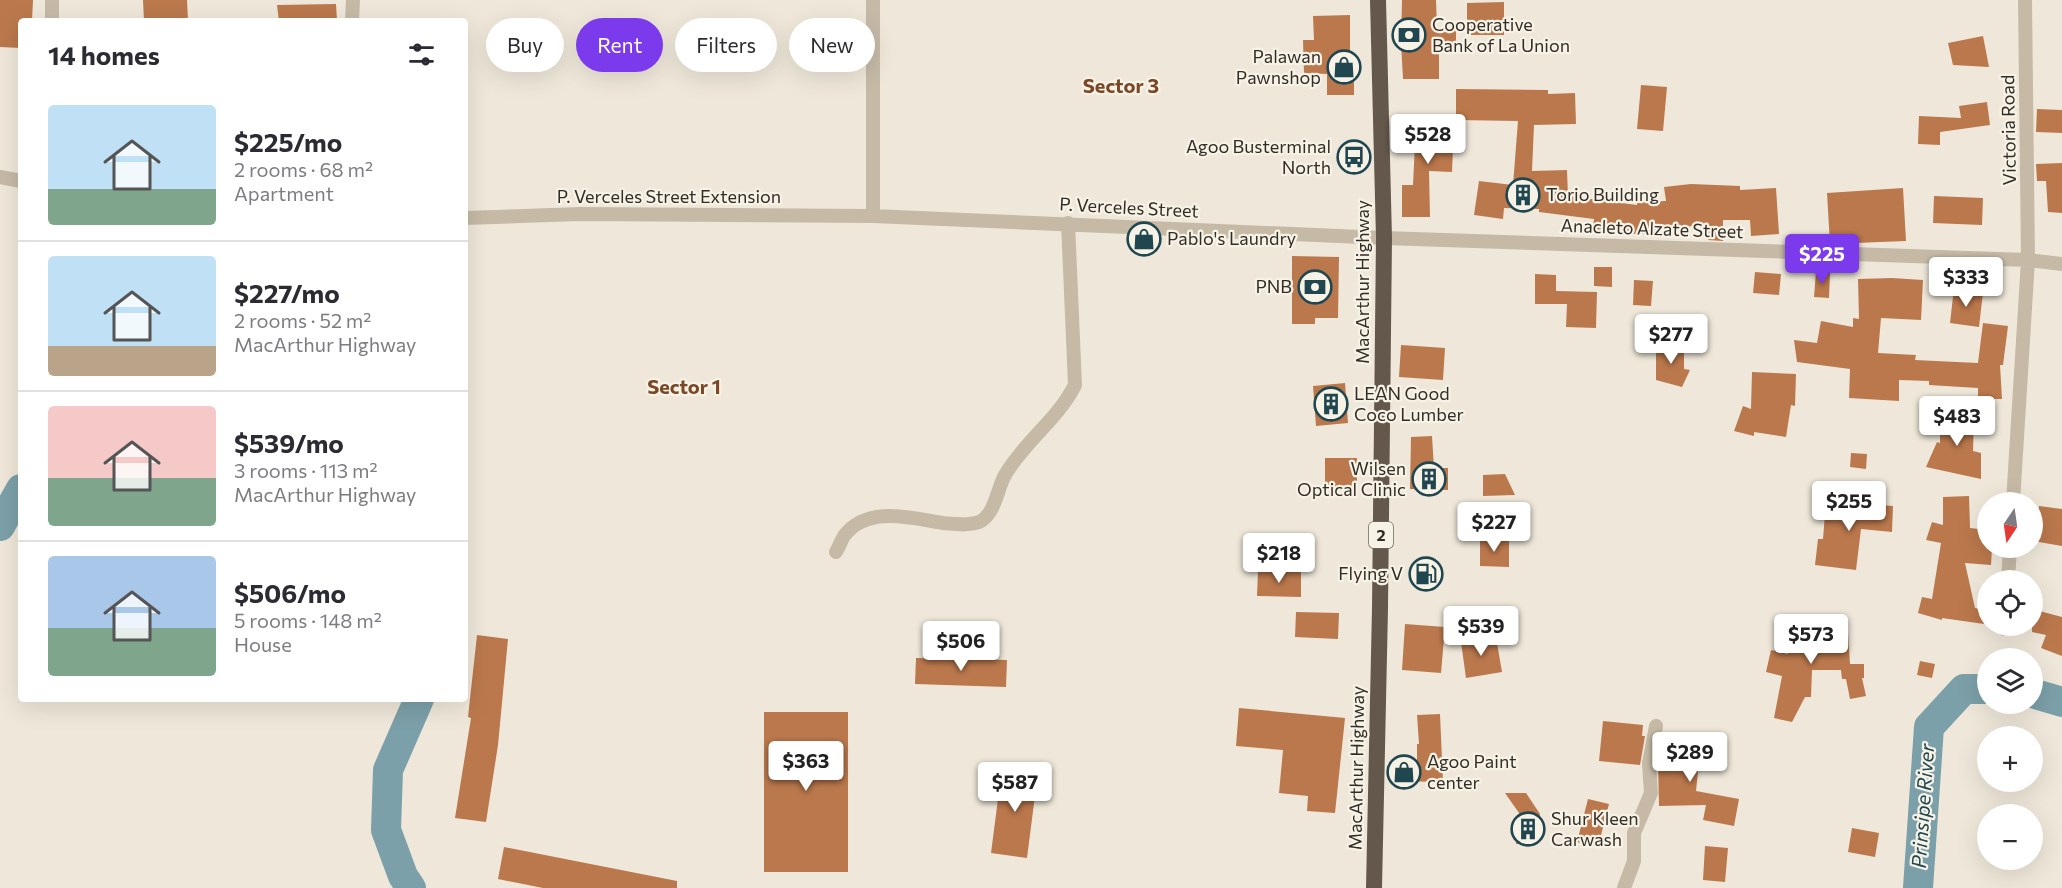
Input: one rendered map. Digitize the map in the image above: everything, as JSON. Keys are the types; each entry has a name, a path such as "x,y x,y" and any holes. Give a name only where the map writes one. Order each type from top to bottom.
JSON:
{"highway":[{"name":"MacArthur Highway","path":"1374,888 1384,238 1378,0"}],"street":[{"path":"52,0 52,18"},
{"path":"352,18 353,0"},
{"path":"873,0 873,216"},
{"name":"Victoria Road","path":"2014,492 2028,260 2025,0"},
{"path":"0,177 18,180"},
{"name":"P. Verceles Street Extension","path":"468,218 580,214 873,216"},
{"name":"P. Verceles Street","path":"873,216 1384,238"},
{"path":"836,552 845,535 876,515 904,516 959,525 979,522 988,515 1004,475 1035,435 1069,398 1075,385 1068,223"},
{"name":"Anacleto Alzate Street","path":"1384,238 2028,260 2062,264"},
{"path":"1624,888 1634,861 1634,832 1651,793 1649,763 1656,726"}],"building":[{"path":"0,0 33,0 32,18 18,18 18,48 0,47"},
{"path":"143,0 187,0 188,18 144,18"},
{"path":"1402,0 1436,0 1437,28 1456,28 1456,43 1439,43 1439,79 1403,79"},
{"path":"1504,2 1504,35 1467,35 1467,3"},
{"path":"336,4 337,18 279,18 277,5"},
{"path":"1350,15 1350,76 1354,76 1354,95 1327,95 1327,74 1304,73 1303,40 1314,40 1313,16"},
{"path":"1983,36 1989,67 1953,65 1948,43"},
{"path":"1641,85 1667,87 1663,131 1637,129"},
{"path":"1456,89 1548,90 1548,94 1575,93 1576,124 1534,125 1532,171 1567,170 1568,196 1637,205 1637,202 1666,201 1664,187 1691,184 1740,186 1740,190 1776,188 1779,234 1751,236 1750,220 1723,220 1723,241 1708,240 1702,225 1655,230 1655,234 1634,234 1593,229 1594,219 1539,212 1539,209 1504,208 1503,219 1474,215 1479,181 1513,185 1518,121 1456,120"},
{"path":"1987,102 1990,125 1940,132 1940,145 1918,144 1919,116 1961,118 1959,106"},
{"path":"2037,109 2062,110 2062,133 2036,132"},
{"path":"1416,122 1454,123 1452,172 1429,171 1430,217 1402,217 1402,185 1413,185"},
{"path":"2062,163 2062,213 2048,212 2046,181 2037,181 2036,164"},
{"path":"1903,188 1906,241 1830,244 1827,193"},
{"path":"1934,196 1983,198 1982,225 1933,223"},
{"name":"PNB","path":"1292,256 1339,257 1338,318 1315,318 1315,324 1292,324"},
{"path":"1594,267 1612,267 1612,287 1594,286"},
{"path":"1755,272 1781,274 1779,295 1753,293"},
{"path":"1816,272 1830,272 1829,298 1814,297"},
{"path":"1535,274 1556,275 1556,291 1597,292 1596,328 1566,327 1567,304 1535,304"},
{"path":"1858,279 1923,280 1921,320 1881,318 1878,353 1916,355 1915,360 1978,363 1983,323 2008,326 2003,365 2000,365 2002,399 1978,399 1978,388 1929,385 1929,381 1899,380 1899,401 1849,398 1850,369 1797,362 1794,340 1817,343 1821,321 1853,327 1853,318 1859,319"},
{"path":"1634,280 1653,281 1651,306 1633,305"},
{"path":"1954,288 1983,292 1979,327 1950,323"},
{"path":"1401,345 1445,348 1443,380 1399,377"},
{"path":"1684,346 1684,369 1690,370 1682,387 1656,380 1656,347"},
{"path":"1752,372 1796,374 1795,406 1791,405 1786,437 1754,432 1754,436 1734,431 1743,406 1751,409"},
{"name":"LEAN Good Coco Lumber","path":"1345,383 1348,423 1316,426 1313,386"},
{"path":"1940,414 1974,415 1973,451 1981,453 1981,479 1926,467 1937,442 1940,443"},
{"path":"1432,436 1434,468 1448,468 1448,490 1410,489 1411,437"},
{"path":"1851,453 1867,454 1866,469 1850,467"},
{"path":"1325,458 1357,458 1357,490 1325,490"},
{"path":"1505,474 1515,495 1483,496 1483,475"},
{"path":"1969,496 1970,528 1977,529 1977,558 1991,558 1991,565 1965,563 1975,608 1977,608 1977,623 1942,618 1942,620 1918,613 1922,597 1932,599 1941,543 1926,540 1932,522 1943,525 1943,497"},
{"path":"1826,501 1893,506 1892,532 1861,529 1856,570 1815,565 1818,539 1823,539"},
{"path":"2043,507 2062,509 2062,546 2043,543"},
{"path":"1480,539 1509,540 1509,567 1480,566"},
{"name":"Flying V","path":"1418,564 1434,564 1434,585 1417,585"},
{"path":"1258,571 1301,572 1301,597 1257,596"},
{"path":"1296,612 1339,613 1338,639 1295,637"},
{"path":"2043,612 2062,617 2062,656 2041,648 2046,635 2043,634"},
{"path":"1790,618 1822,620 1821,634 1848,632 1850,664 1864,664 1864,678 1862,678 1866,696 1850,699 1846,679 1842,679 1841,670 1812,670 1811,697 1805,697 1792,722 1774,718 1782,676 1766,672 1771,650 1788,654"},
{"path":"1405,624 1445,627 1441,673 1402,670"},
{"path":"477,635 508,639 498,745 486,822 455,818 471,718 468,717"},
{"path":"1496,637 1502,672 1466,678 1461,642"},
{"path":"916,658 1007,660 1006,687 915,684"},
{"path":"1920,661 1935,664 1932,678 1917,675"},
{"path":"1239,708 1345,718 1335,813 1307,811 1308,796 1279,793 1283,750 1236,746"},
{"path":"764,712 848,712 848,872 764,872"},
{"path":"1440,714 1443,782 1395,781 1395,763 1417,763 1417,744 1419,744 1417,715"},
{"path":"1603,721 1643,725 1642,736 1645,736 1640,765 1599,761"},
{"path":"1663,739 1701,743 1696,791 1739,799 1734,826 1703,820 1706,805 1659,806 1658,764"},
{"path":"1002,768 1038,772 1027,858 991,853"},
{"name":"Shur Kleen Carwash","path":"1505,793 1526,793 1540,814 1538,844 1516,844 1519,813"},
{"path":"1588,799 1609,804 1598,847 1577,842"},
{"path":"1852,828 1879,833 1875,857 1848,852"},
{"path":"1705,846 1728,848 1725,882 1703,880"},
{"path":"504,847 677,881 677,888 543,888 498,879"}],"waterway":[{"name":"Prinsipe River","path":"0,526 18,494"},
{"name":"Prinsipe River","path":"1918,888 1929,727 1964,689 1977,689"},
{"name":"Prinsipe River","path":"2043,696 2062,702"},
{"name":"Prinsipe River","path":"411,888 403,876 386,830 388,770 418,702"}],"place":[{"name":"Cooperative Bank of La Union","path":"1409,35"},
{"name":"Palawan Pawnshop","path":"1344,67"},
{"name":"Agoo Busterminal North","path":"1354,157"},
{"name":"Torio Building","path":"1523,195"},
{"name":"Pablo's Laundry","path":"1144,239"},
{"name":"PNB","path":"1315,287"},
{"name":"LEAN Good Coco Lumber","path":"1331,404"},
{"name":"Wilsen Optical Clinic","path":"1429,479"},
{"name":"Flying V","path":"1426,574"},
{"name":"Agoo Paint center","path":"1404,772"},
{"name":"Shur Kleen Carwash","path":"1528,829"}],"district":[{"name":"Sector 3","path":"1121,86"},
{"name":"Sector 1","path":"684,387"}]}
